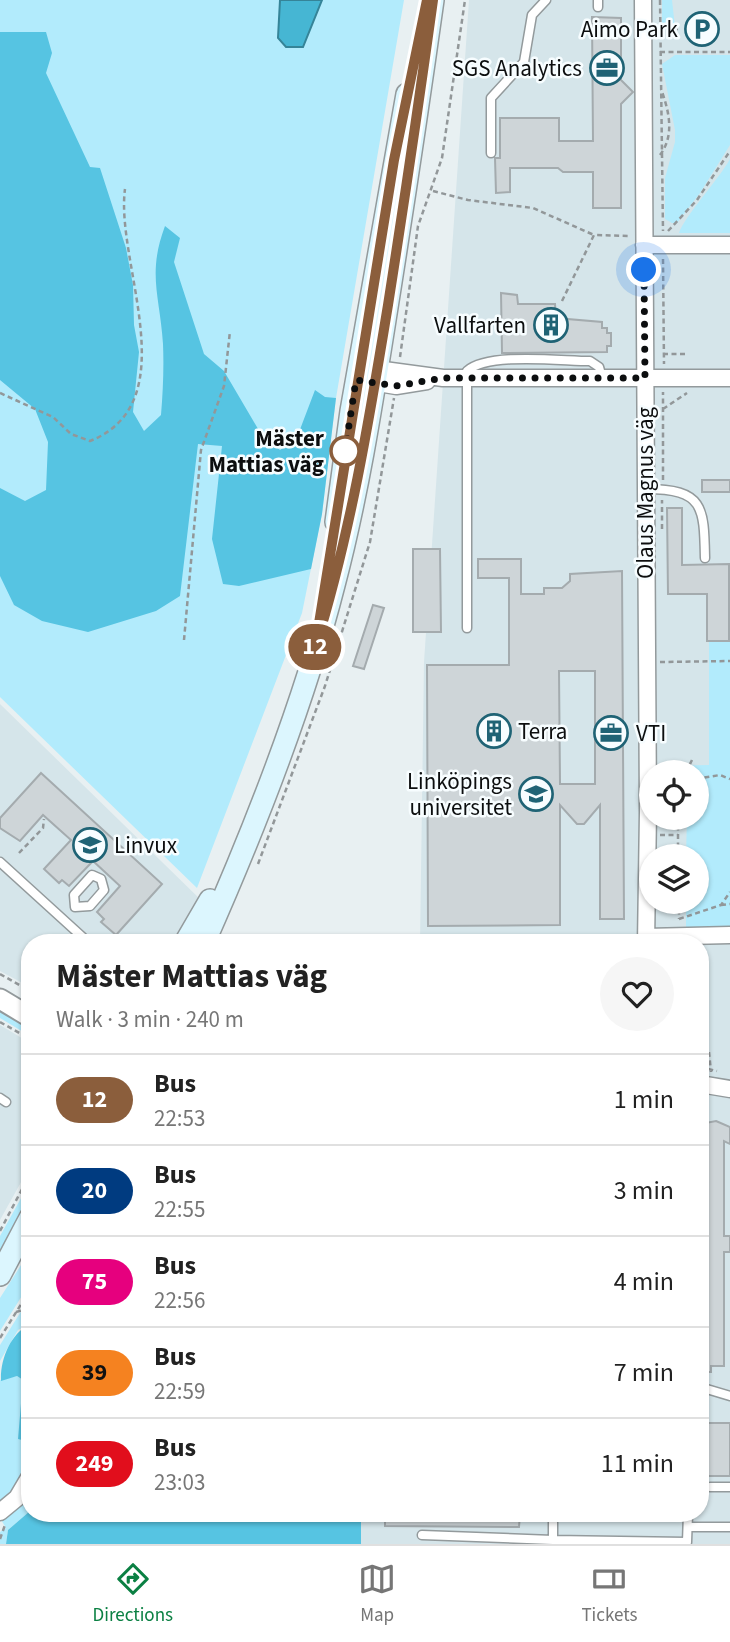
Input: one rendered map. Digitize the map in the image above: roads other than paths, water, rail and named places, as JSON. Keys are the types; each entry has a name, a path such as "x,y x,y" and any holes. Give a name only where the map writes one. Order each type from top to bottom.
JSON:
{"main road":[{"path":"208,934 287,735 347,534 394,160 427,0"},
{"path":"367,375 433,0"},
{"path":"191,934 247,838"},
{"path":"0,1275 21,1235"},
{"path":"0,1283 21,1252"}],"street":[{"name":"Olaus Magnus väg","path":"643,0 646,934"},
{"path":"644,238 730,245"},
{"path":"367,375 396,386 443,378 730,378"},
{"path":"709,936 730,935"},
{"path":"0,999 21,1012"},
{"path":"709,1086 730,1089"},
{"path":"0,1512 21,1491"}],"lane":[{"path":"491,153 491,98 524,62 532,15 546,0"},
{"path":"466,378 467,628"},
{"path":"646,489 680,492 698,505 704,516 705,558"},
{"path":"0,862 79,934"},
{"path":"62,919 75,906"},
{"path":"709,1390 730,1396"},
{"path":"710,1487 730,1487"},
{"path":"553,1522 553,1540"},
{"path":"422,1535 687,1542 688,1522"},
{"path":"688,1527 730,1527"}],"place":[{"name":"Aimo Park","path":"702,29"},
{"name":"SGS Analytics","path":"607,68"},
{"name":"Vallfarten","path":"551,325"},
{"name":"Mäster Mattias väg","path":"345,451"},
{"name":"Terra","path":"494,731"},
{"name":"VTI","path":"611,733"},
{"name":"Linköpings universitet","path":"536,794"},
{"name":"Linvux","path":"90,845"}]}
